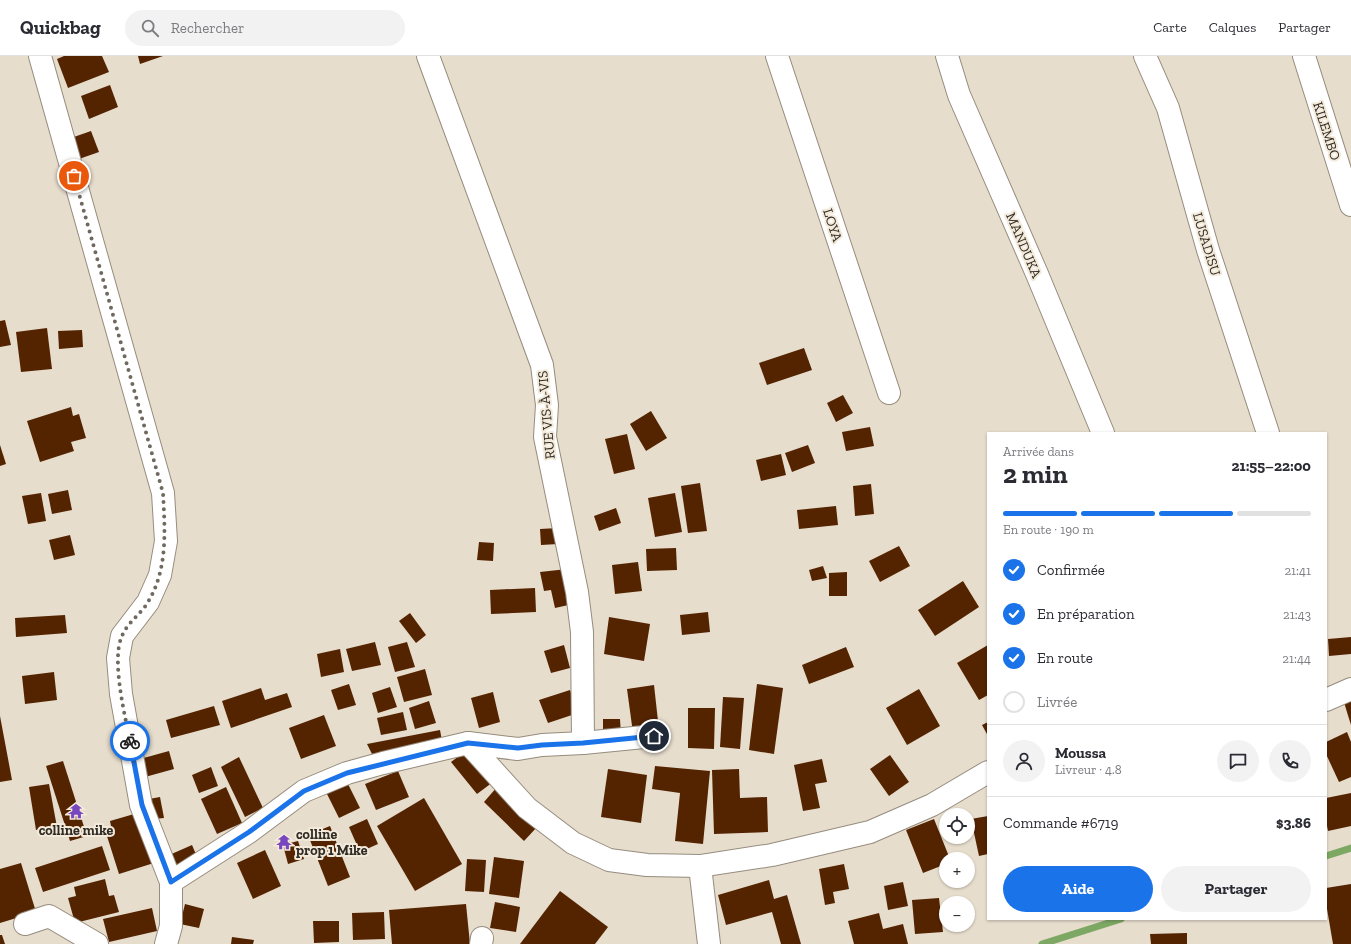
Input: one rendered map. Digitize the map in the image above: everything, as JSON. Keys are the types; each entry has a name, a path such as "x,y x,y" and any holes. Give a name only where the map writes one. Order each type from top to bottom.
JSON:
{"street":[{"path":"40,56 163,493 166,541 160,575 148,602 122,636 118,658 121,694 142,805 171,882 171,926 166,944"},
{"name":"RUE VIS-À-VIS","path":"428,56 542,365 547,405 545,437 577,592 582,632 583,743"},
{"name":"LOYA","path":"778,56 889,393"},
{"name":"MANDUKA","path":"947,56 959,96 1040,282 1103,432"},
{"name":"LUSADISU","path":"1145,56 1152,68 1168,108 1208,250 1268,432"},
{"name":"KILEMBO","path":"1304,56 1351,205"},
{"path":"1327,700 1351,689"},
{"path":"171,882 249,832 304,791 347,773 468,743 518,748 654,736"},
{"path":"468,743 527,808 573,842 609,860 647,865 700,866 772,855 870,832 932,806 987,773"},
{"path":"700,866 709,944"},
{"path":"25,924 49,916 97,944"}],"building":[{"path":"64,56 102,56 109,72 68,88 57,59"},
{"path":"138,56 163,56 140,64"},
{"path":"110,85 118,107 89,119 81,96"},
{"path":"91,131 99,152 79,159 71,138"},
{"path":"5,320 11,345 0,347 0,321"},
{"path":"47,328 52,369 21,372 16,332"},
{"path":"82,330 83,347 59,349 58,331"},
{"path":"804,348 812,370 767,385 759,363"},
{"path":"843,395 853,413 836,422 827,403"},
{"path":"71,407 73,416 79,414 86,438 71,442 74,451 40,462 27,421"},
{"path":"651,411 667,438 646,451 630,424"},
{"path":"870,427 874,446 846,451 842,432"},
{"path":"627,434 635,469 614,474 605,439"},
{"path":"0,445 6,464 0,466"},
{"path":"808,445 815,463 792,472 785,453"},
{"path":"781,454 786,475 761,481 756,460"},
{"path":"700,483 707,531 688,533 681,486"},
{"path":"871,484 874,514 855,516 853,486"},
{"path":"68,490 72,510 52,514 48,494"},
{"path":"41,493 46,521 28,524 22,496"},
{"path":"675,493 682,532 655,537 648,498"},
{"path":"836,506 838,525 799,529 797,510"},
{"path":"616,508 621,523 599,531 594,516"},
{"path":"558,528 558,544 541,545 540,529"},
{"path":"70,535 75,555 54,560 49,540"},
{"path":"479,542 494,543 493,561 477,560"},
{"path":"899,546 910,566 880,582 869,561"},
{"path":"676,548 677,570 647,571 646,549"},
{"path":"638,562 642,591 615,594 612,565"},
{"path":"823,566 827,578 812,581 809,570"},
{"path":"567,569 573,604 555,608 551,590 544,591 540,572"},
{"path":"847,572 847,596 829,596 829,573"},
{"path":"963,581 979,607 935,636 918,610"},
{"path":"535,588 536,612 491,614 490,590"},
{"path":"708,612 710,632 682,635 680,615"},
{"path":"410,613 426,635 416,643 399,621"},
{"path":"65,615 67,633 16,637 15,618"},
{"path":"609,617 650,624 644,661 604,654"},
{"path":"1351,637 1351,654 1329,656 1328,639"},
{"path":"375,642 381,665 352,671 346,649"},
{"path":"407,642 415,667 395,672 388,647"},
{"path":"564,645 570,668 551,673 544,651"},
{"path":"987,646 987,696 979,700 957,663"},
{"path":"846,647 854,667 809,684 802,665"},
{"path":"340,649 344,672 321,677 317,654"},
{"path":"425,669 432,695 404,702 397,677"},
{"path":"54,672 57,700 25,704 22,676"},
{"path":"349,684 356,705 338,710 331,690"},
{"path":"757,684 783,688 774,754 749,750"},
{"path":"654,685 659,730 633,733 627,689"},
{"path":"390,687 397,707 378,713 372,693"},
{"path":"261,688 265,700 287,693 292,707 231,728 222,701"},
{"path":"919,689 940,726 907,745 886,708"},
{"path":"570,690 578,713 548,723 539,700"},
{"path":"493,692 500,722 479,728 471,698"},
{"path":"1351,694 1351,725 1342,696"},
{"path":"723,697 744,698 740,749 720,747"},
{"path":"429,701 436,723 415,729 409,708"},
{"path":"214,706 220,725 171,738 166,720"},
{"path":"688,708 715,708 714,749 688,748"},
{"path":"403,712 407,730 381,735 377,718"},
{"path":"324,715 336,746 301,759 289,728"},
{"path":"0,716 12,780 0,782"},
{"path":"603,719 620,719 621,736 603,736"},
{"path":"987,722 987,734 982,725"},
{"path":"440,730 442,741 372,754 367,744"},
{"path":"1347,732 1351,742 1351,777 1339,782 1327,756 1327,742"},
{"path":"467,750 493,782 477,794 451,762"},
{"path":"169,751 174,769 145,777 140,759"},
{"path":"890,755 909,782 889,796 870,769"},
{"path":"239,757 263,808 245,817 221,767"},
{"path":"822,759 827,782 815,784 820,808 803,811 794,765"},
{"path":"63,761 87,836 70,841 46,766"},
{"path":"655,766 710,771 703,844 675,841 680,793 652,789"},
{"path":"211,767 218,786 199,793 192,775"},
{"path":"608,769 647,775 641,823 601,817"},
{"path":"739,769 740,798 767,797 768,832 714,834 712,770"},
{"path":"398,771 409,797 376,810 365,784"},
{"path":"49,784 57,827 36,830 29,787"},
{"path":"348,784 360,808 339,818 327,794"},
{"path":"226,787 242,823 217,834 201,799"},
{"path":"497,787 538,826 524,841 484,802"},
{"path":"1351,793 1351,826 1328,831 1327,798"},
{"path":"160,797 164,818 153,819 149,799"},
{"path":"424,798 462,864 415,891 377,826"},
{"path":"141,812 157,862 119,874 106,833 112,831 110,821"},
{"path":"987,816 987,854 979,856 975,838 975,818"},
{"path":"367,819 378,844 360,852 349,827"},
{"path":"934,819 939,832 939,844 944,844 947,852 939,852 939,867 923,873 906,830"},
{"path":"330,826 350,877 328,886 308,835"},
{"path":"298,841 304,859 288,864 283,845"},
{"path":"192,845 198,859 173,869 167,856"},
{"path":"102,846 110,870 43,892 35,868"},
{"path":"265,850 281,886 253,899 237,863"},
{"path":"494,857 524,861 519,898 489,894"},
{"path":"467,859 486,860 484,892 465,891"},
{"path":"21,863 36,912 0,923 0,869"},
{"path":"844,864 849,889 833,892 835,903 825,905 819,869"},
{"path":"105,879 109,896 114,895 119,912 75,923 68,898 76,896 74,887"},
{"path":"769,880 774,899 787,895 801,944 781,944 772,912 726,925 718,895"},
{"path":"903,882 908,906 888,910 884,886"},
{"path":"1351,884 1351,944 1333,944 1327,909 1327,888"},
{"path":"560,891 608,927 595,944 520,944"},
{"path":"939,898 939,932 943,932 915,934 912,900"},
{"path":"495,902 520,907 516,932 490,928"},
{"path":"185,904 204,909 199,928 180,924"},
{"path":"466,904 470,944 392,944 389,910"},
{"path":"152,908 157,931 109,942 103,919"},
{"path":"384,912 385,939 353,940 352,913"},
{"path":"879,913 883,929 903,924 908,944 854,944 848,921"},
{"path":"313,921 339,921 339,942 314,943"},
{"path":"1187,933 1187,944 1151,944 1150,934"},
{"path":"0,935 2,935 5,944 0,944"},
{"path":"232,937 254,940 253,944 231,944"}],"waterway":[{"path":"1327,856 1351,848"},
{"path":"1042,944 1118,920"}],"way so far":[{"path":"74,176 163,493 166,541 160,575 148,602 122,636 118,658 121,694 130,741"}],"place":[{"name":"colline mike","path":"76,811"},
{"name":"colline prop 1 Mike","path":"284,842"}],"route":[{"path":"130,741 142,805 171,882 249,832 304,791 347,773 382,763 468,743 518,748 654,736"}]}
